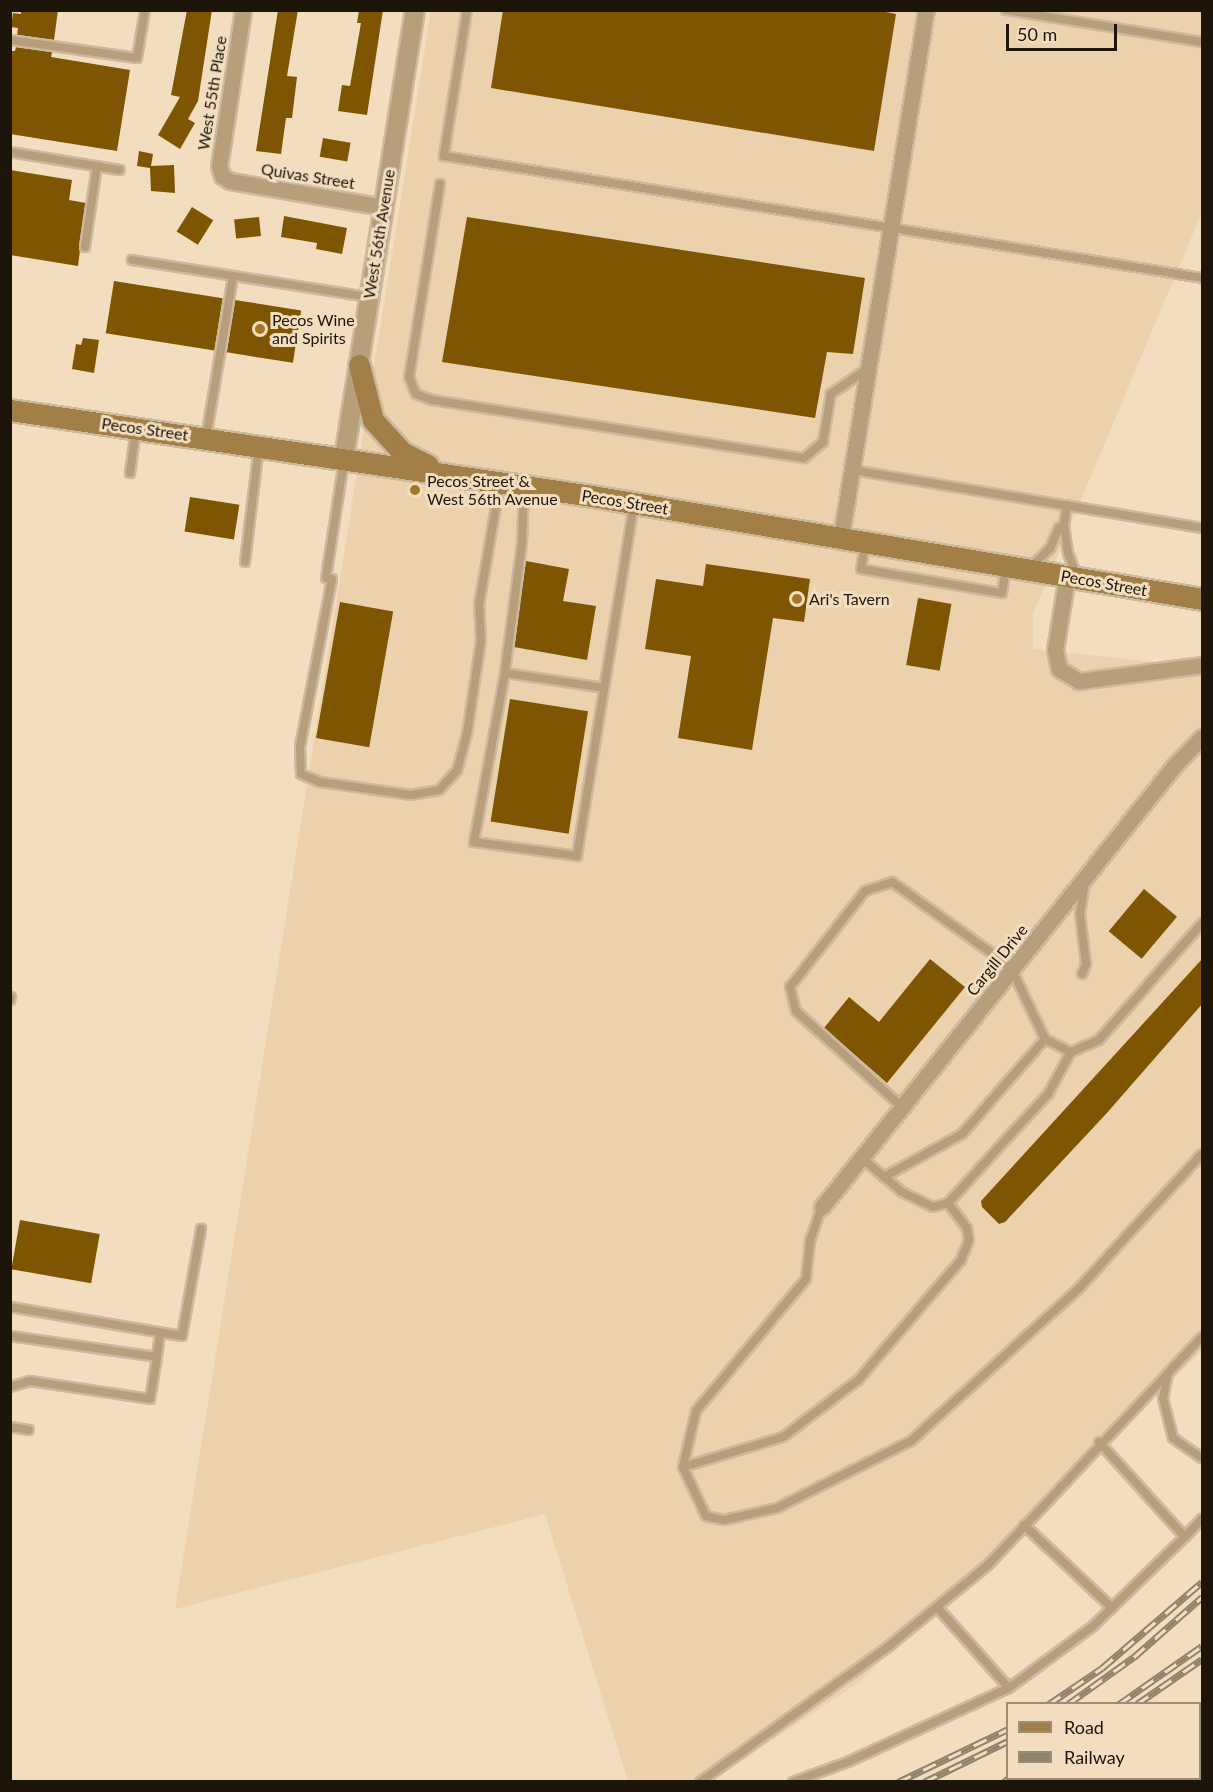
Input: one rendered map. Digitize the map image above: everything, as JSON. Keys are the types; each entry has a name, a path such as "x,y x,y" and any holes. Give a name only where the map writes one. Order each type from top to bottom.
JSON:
{"main road":[{"path":"359,365 365,402 383,434 415,460 456,476"},
{"name":"Pecos Street","path":"10,410 634,503 1007,564 1127,588 1203,599"}],"street":[{"name":"West 55th Place","path":"226,180 219,166 243,10"},
{"name":"West 56th Avenue","path":"344,458 415,10"},
{"path":"841,537 926,10"},
{"name":"Quivas Street","path":"226,180 384,207"},
{"path":"1072,577 1055,650 1059,669 1079,681 1203,665"},
{"name":"Cargill Drive","path":"822,1207 1174,766 1203,737"}],"lane":[{"path":"10,40 137,58 144,10"},
{"path":"467,10 444,156 1203,278"},
{"path":"1006,10 1203,42"},
{"path":"10,152 120,170"},
{"path":"85,248 97,166"},
{"path":"440,184 409,377 416,394 432,400 804,458 823,442 831,394 869,368"},
{"path":"132,261 369,297"},
{"path":"206,438 233,277"},
{"path":"130,473 137,428"},
{"path":"245,562 259,446"},
{"path":"344,458 329,578 300,746 301,774 320,782 411,795 439,790 458,771 467,734 481,639 479,604 500,482"},
{"path":"852,470 1203,528"},
{"path":"525,486 522,543 505,673 474,842 577,856 634,503"},
{"path":"1067,506 1064,525 1072,577"},
{"path":"1029,569 1050,548 1059,528 1064,525"},
{"path":"865,541 861,568 1002,593 1007,564"},
{"path":"505,673 604,688"},
{"path":"1082,974 1086,964 1080,914 1087,876"},
{"path":"902,1107 796,1011 790,987 864,891 892,882 1012,970 1045,1039 1071,1052"},
{"path":"862,1158 902,1192 933,1207 948,1203 1048,1094 1071,1052 1099,1040 1203,923"},
{"path":"884,1177 962,1134 1045,1039"},
{"path":"822,1207 810,1241 806,1279 696,1411 683,1467 706,1516 724,1520 777,1508 911,1441 1080,1287 1203,1154"},
{"path":"683,1467 783,1437 858,1380 961,1260 969,1240 967,1228 948,1203"},
{"path":"10,1307 182,1336 201,1229"},
{"path":"10,1387 30,1381 150,1399 160,1333"},
{"path":"10,1336 157,1357"},
{"path":"700,1782 852,1673 988,1565 1099,1442 1203,1337"},
{"path":"1168,1373 1163,1398 1173,1438 1203,1458"},
{"path":"10,1427 29,1430"},
{"path":"1099,1442 1185,1537"},
{"path":"793,1782 850,1761 1009,1688 1112,1608 1203,1519"},
{"path":"1024,1525 1112,1608"},
{"path":"937,1607 1009,1688"}],"shaded area":[{"path":"431,11 1202,11 1202,212 1033,614 1033,649 1202,667 1202,1351 858,1683 711,1781 628,1781 545,1514 175,1609"}],"building":[{"path":"21,10 58,10 54,40 17,35 18,28 11,27 13,13 21,14"},
{"path":"187,10 212,10 198,101 188,119 195,123 180,149 158,135 180,97 171,95"},
{"path":"278,10 298,10 287,76 297,77 292,118 286,118 281,154 256,151"},
{"path":"359,10 383,10 367,115 338,111 342,85 350,86 361,23 357,23"},
{"path":"503,10 876,10 896,14 874,151 491,88"},
{"path":"16,47 52,52 51,57 130,70 117,151 10,134 10,51 15,51"},
{"path":"323,138 351,143 347,162 320,157"},
{"path":"139,151 153,154 151,166 174,165 175,193 151,191 150,168 137,166"},
{"path":"10,170 72,180 69,200 86,203 78,266 10,255"},
{"path":"192,207 213,220 198,245 177,232"},
{"path":"284,216 347,228 342,254 316,249 317,243 281,237"},
{"path":"259,217 261,236 236,239 234,220"},
{"path":"467,217 865,278 853,354 827,352 815,418 442,362"},
{"path":"114,281 223,298 214,351 106,333"},
{"path":"235,300 301,310 293,363 227,352"},
{"path":"83,338 99,340 94,373 72,369 76,344 81,345"},
{"path":"190,497 239,505 234,539 185,532"},
{"path":"526,561 569,569 563,601 596,606 587,660 514,647"},
{"path":"706,564 810,579 804,622 773,618 752,750 678,738 691,656 645,649 656,579 703,586"},
{"path":"918,598 951,604 940,671 906,665"},
{"path":"340,602 393,611 369,747 316,738"},
{"path":"510,699 588,711 569,834 491,821"},
{"path":"1144,889 1177,917 1142,959 1109,931"},
{"path":"1203,958 1203,1003 1106,1114 1005,1222 999,1224 982,1207 981,1201"},
{"path":"930,959 965,987 887,1083 824,1028 849,997 879,1022"},
{"path":"20,1220 100,1234 91,1283 11,1269"}],"railway":[{"path":"1052,1702 1102,1668 1202,1582"},
{"path":"1071,1702 1134,1657 1202,1597"},
{"path":"1122,1702 1202,1646"},
{"path":"1140,1702 1202,1659"},
{"path":"898,1782 1006,1730"},
{"path":"924,1782 1006,1742"}],"place":[{"name":"Pecos Wine and Spirits","path":"260,329"},
{"name":"Pecos Street & West 56th Avenue","path":"415,490"},
{"name":"Ari's Tavern","path":"797,599"}]}
